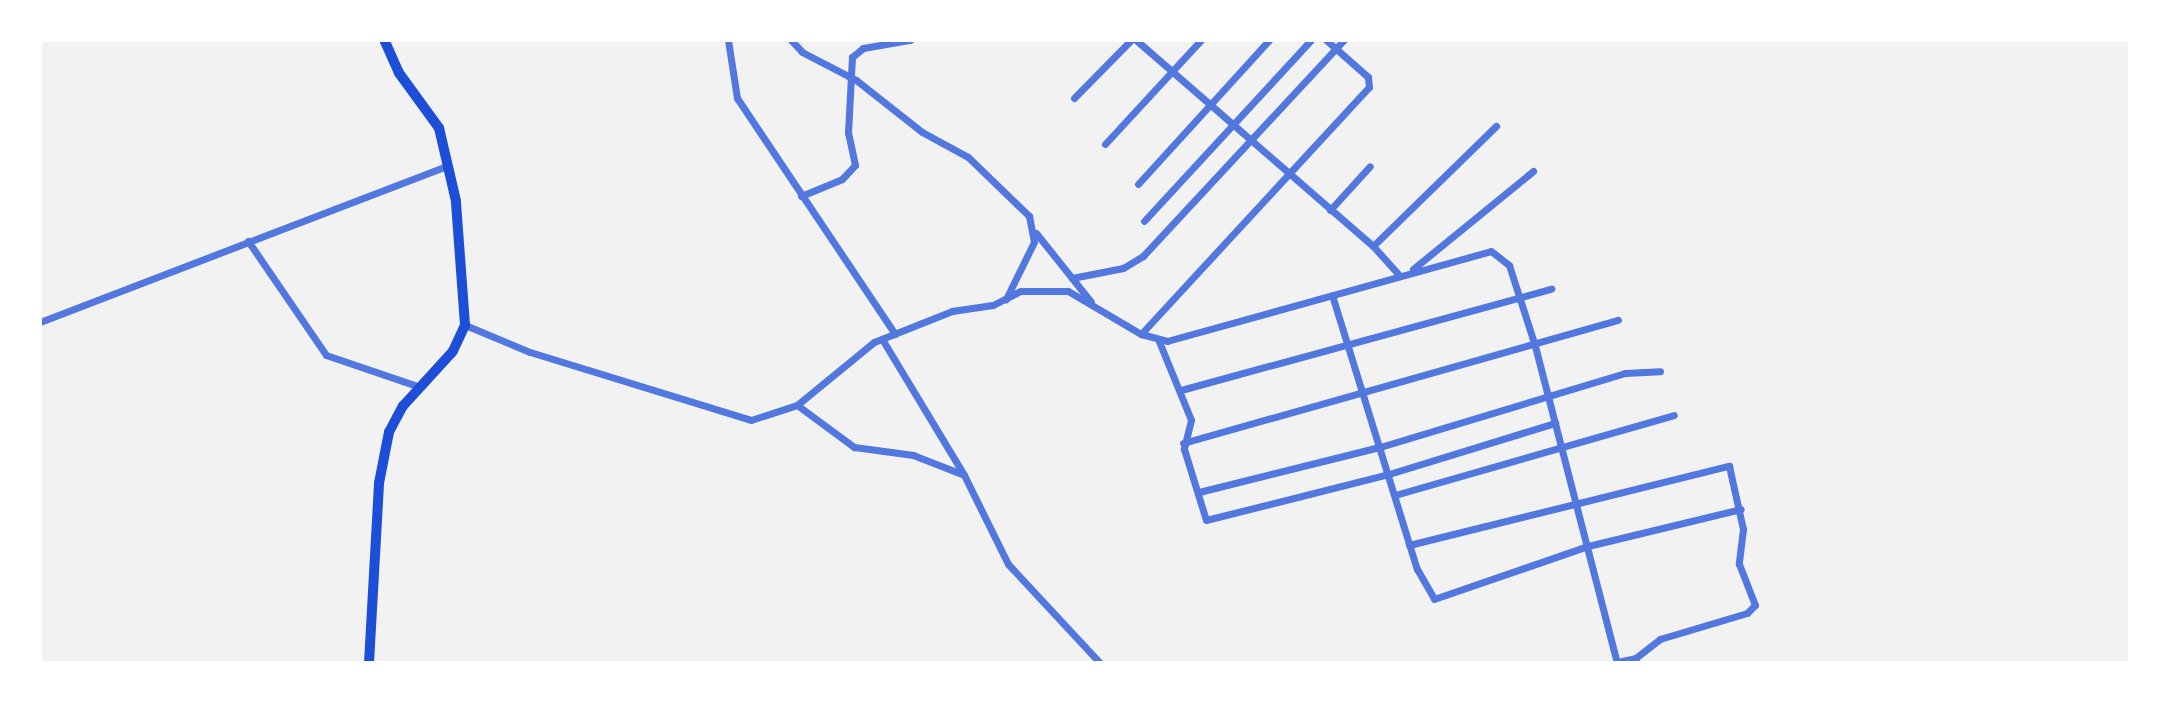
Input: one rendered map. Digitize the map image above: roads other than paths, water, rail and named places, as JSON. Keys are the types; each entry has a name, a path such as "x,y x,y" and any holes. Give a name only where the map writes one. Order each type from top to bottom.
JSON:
{"main road":[{"path":"369,663 379,483 394,418 453,351 465,325 448,165 433,117 399,73 384,40"}],"street":[{"path":"728,40 737,98 895,334"},
{"path":"791,40 802,52 852,77 922,132 968,157 1029,216 1036,233 1095,306"},
{"path":"801,196 842,179 855,165 848,133 856,51 910,40"},
{"path":"1074,98 1134,40 1404,275"},
{"path":"1105,144 1201,40"},
{"path":"1138,184 1269,40"},
{"path":"1144,221 1311,40"},
{"path":"1141,334 1371,83 1326,40"},
{"path":"1072,278 1133,264 1344,40"},
{"path":"1373,246 1496,126"},
{"path":"40,322 448,165"},
{"path":"1330,210 1370,166"},
{"path":"1404,275 1533,171"},
{"path":"1006,299 1036,233"},
{"path":"248,241 326,355 420,387"},
{"path":"465,325 530,352 624,377 736,418 769,418 797,405 882,339 952,311 977,311 1021,291 1054,287 1095,306 1141,334 1167,341 1491,251 1509,265 1521,300 1549,398 1561,448 1576,501 1588,546 1617,662 1636,658 1660,639 1751,610 1755,600 1739,564 1741,509 1732,468 1725,465 1576,501 1409,545"},
{"path":"1181,390 1521,300 1551,289"},
{"path":"1332,295 1409,545 1434,599 1588,546 1741,509"},
{"path":"1183,443 1363,396 1618,320"},
{"path":"882,339 964,475 1008,564 1100,663"},
{"path":"1158,339 1181,390 1191,425 1183,443 1206,520 1389,474 1555,423"},
{"path":"1199,492 1380,447 1625,373 1660,371"},
{"path":"797,405 854,447 913,455 964,475"},
{"path":"1395,495 1674,415"}]}
